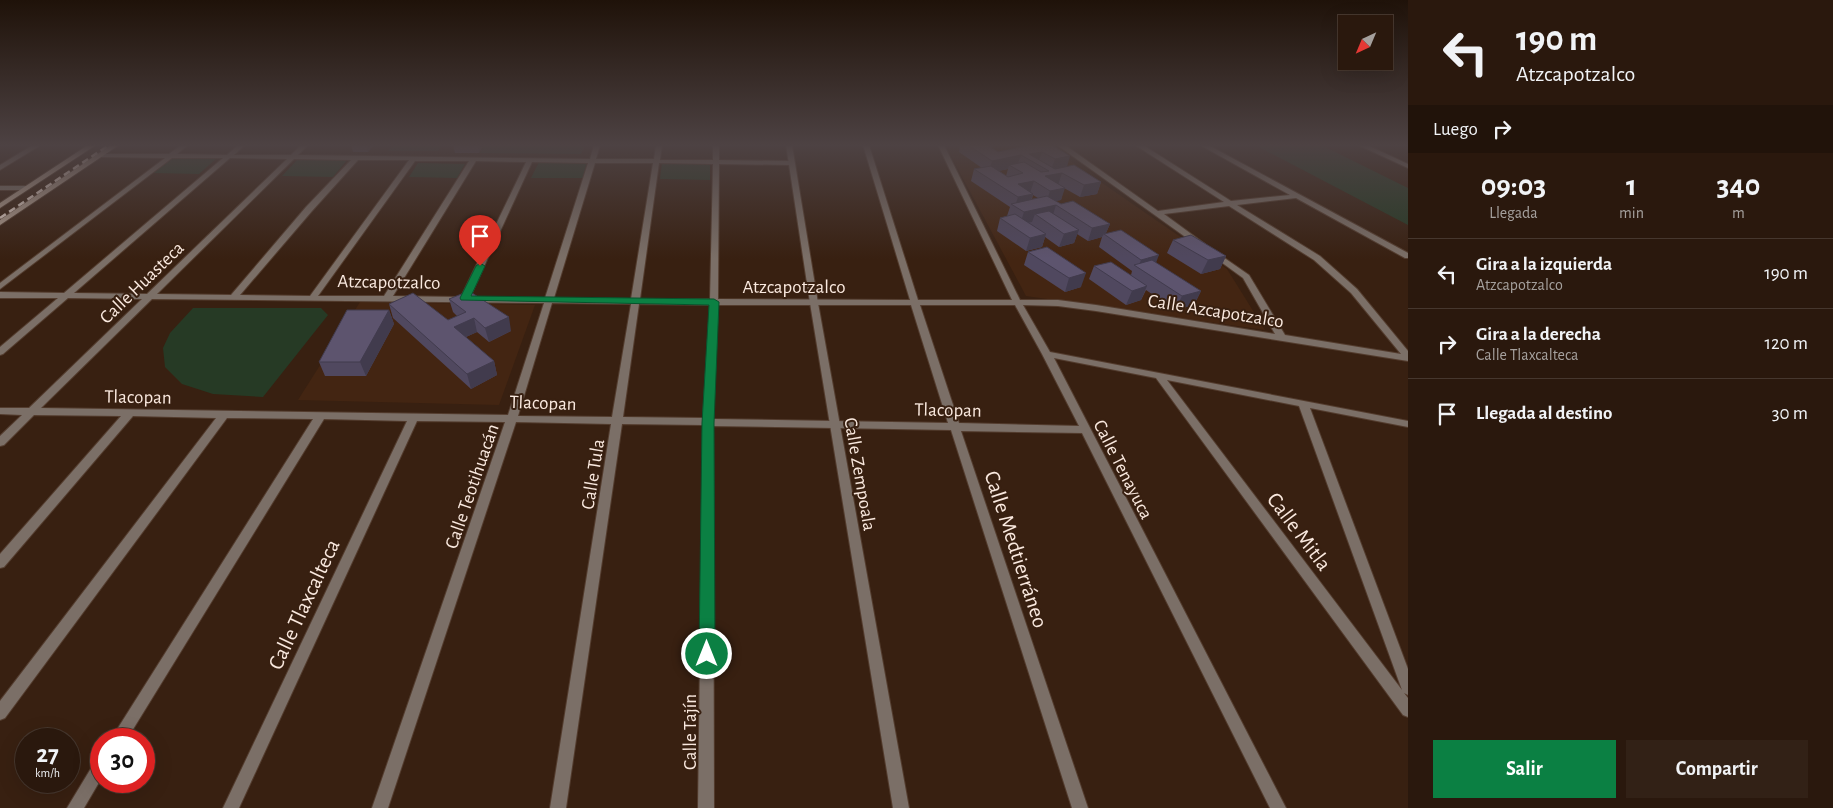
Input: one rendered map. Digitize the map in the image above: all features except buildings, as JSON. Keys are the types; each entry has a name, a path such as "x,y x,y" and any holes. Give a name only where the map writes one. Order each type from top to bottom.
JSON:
{"main road":[{"path":"0,206 35,183"},
{"path":"0,223 60,183"}],"street":[{"path":"0,287 137,183"},
{"path":"0,352 199,183"},
{"name":"Calle Huasteca","path":"0,442 266,183"},
{"path":"234,297 333,183"},
{"path":"314,297 396,183"},
{"path":"388,297 459,183"},
{"path":"465,298 519,183"},
{"name":"Calle Teotihuacán","path":"380,808 512,418 587,183"},
{"name":"Calle Tula","path":"558,808 653,183"},
{"name":"Calle Tajín","path":"706,808 708,423 714,302 715,183"},
{"name":"Calle Zempoala","path":"795,183 834,424 901,808"},
{"name":"Calle Medtierráneo","path":"877,183 913,303 956,427 1080,808"},
{"name":"Calle Tenayuca","path":"959,183 1018,304 1047,354 1278,808"},
{"path":"1114,183 1246,277 1253,285 1281,337"},
{"path":"1199,183 1298,245 1334,271 1354,291 1408,357"},
{"path":"1272,183 1408,256"},
{"path":"0,188 27,188"},
{"path":"1158,213 1297,196"},
{"name":"Atzcapotzalco","path":"0,295 1018,304"},
{"name":"Calle Azcapotzalco","path":"1018,304 1058,303 1096,308 1408,357"},
{"path":"1047,354 1408,424"},
{"name":"Calle Mitla","path":"1159,376 1408,710"},
{"path":"1303,403 1408,688"},
{"name":"Tlacopan","path":"0,411 413,419 512,418 617,422 834,424 1084,430"},
{"path":"0,563 130,414"},
{"path":"0,713 224,415"},
{"path":"125,728 320,417"},
{"name":"Calle Tlaxcalteca","path":"231,808 413,419"},
{"path":"74,808 90,783"}],"shaded area":[{"path":"965,183 1102,183 1227,269 1265,330 1026,296"},
{"path":"360,302 535,305 499,405 298,400"}],"green space":[{"path":"1327,183 1397,183 1408,188 1408,225"},
{"path":"193,308 321,308 328,315 263,397 213,394 182,384 165,367 163,348 170,333"}],"railway":[{"path":"0,218 53,183"}],"route":[{"path":"480,266 465,298 714,302 708,423 707,654"}]}
